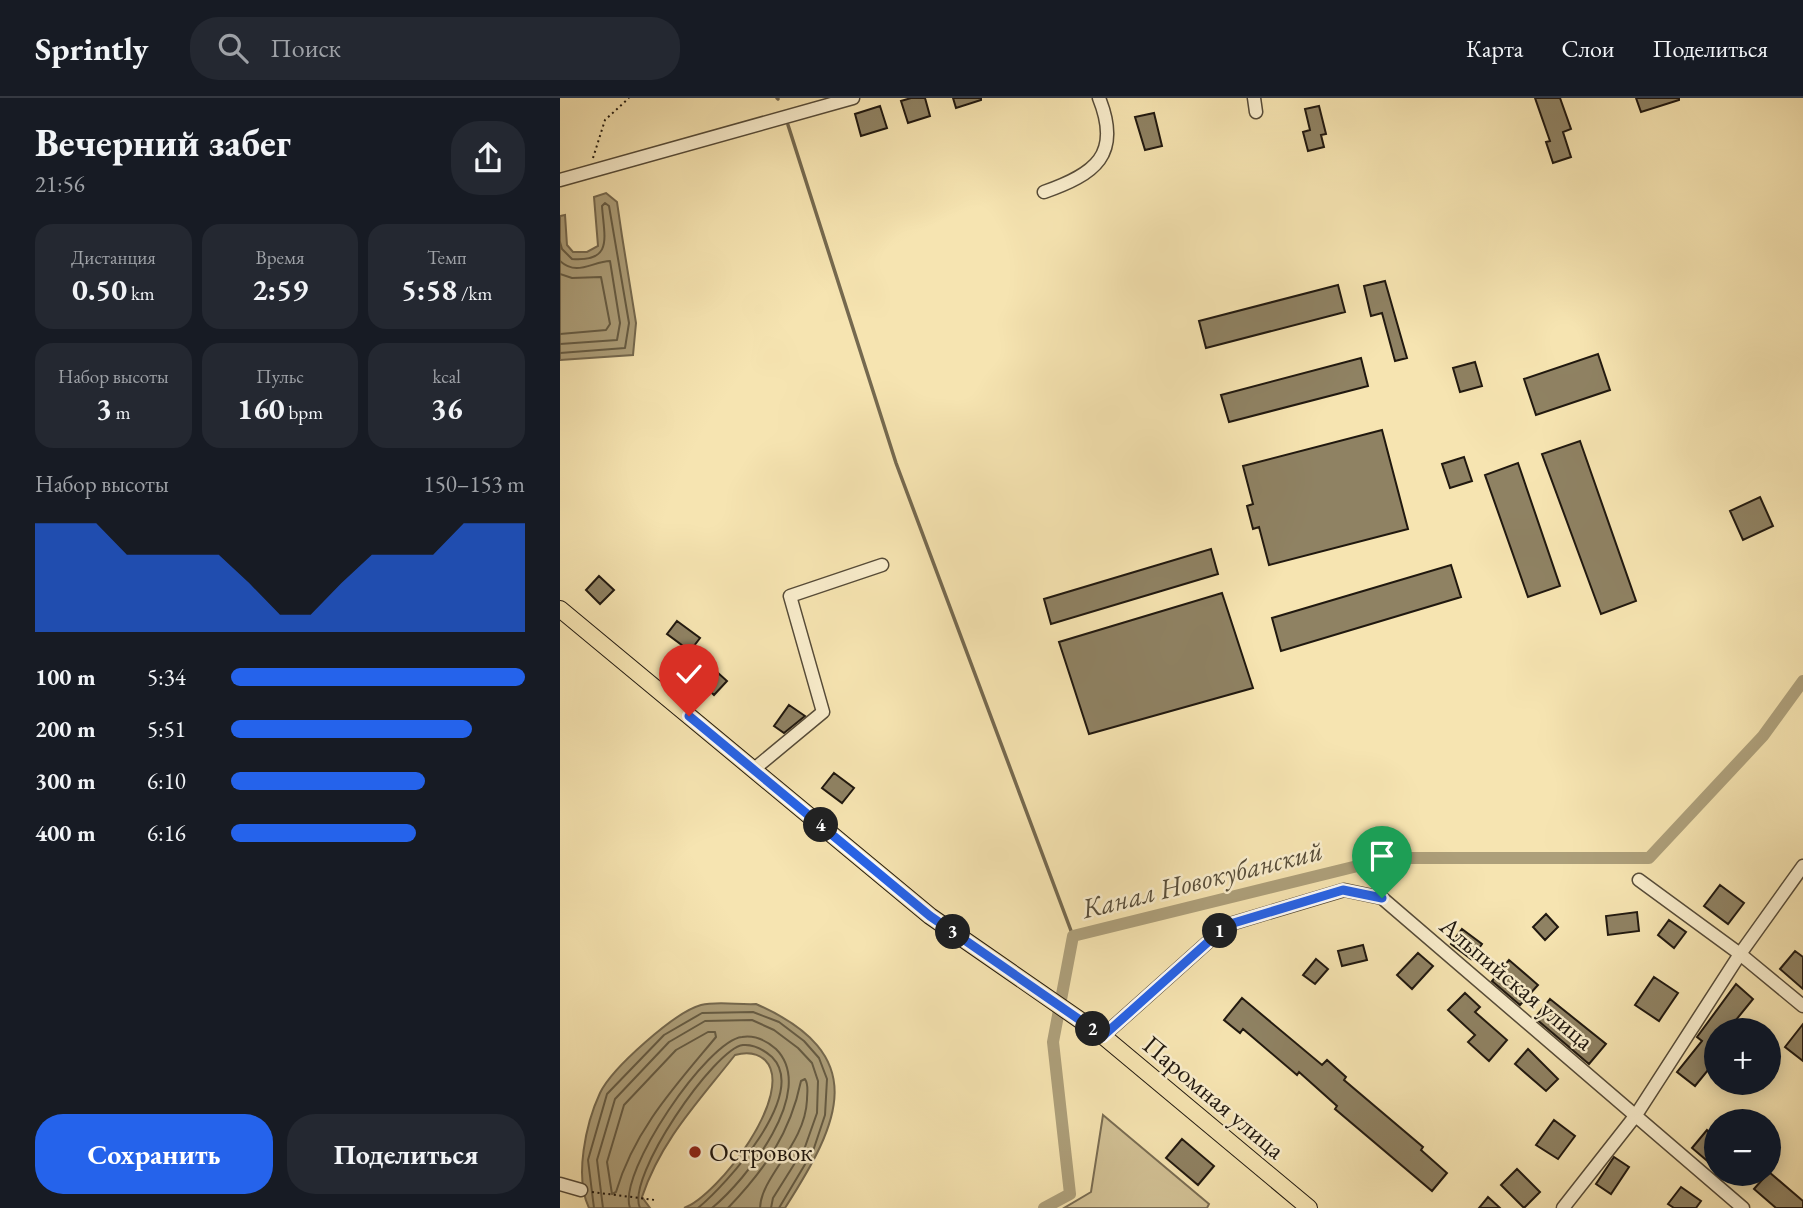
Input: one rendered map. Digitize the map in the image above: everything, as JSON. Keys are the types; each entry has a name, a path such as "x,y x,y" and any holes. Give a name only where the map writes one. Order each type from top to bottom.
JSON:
{"main road":[{"name":"Паромная улица","path":"560,609 930,916 1096,1032 1310,1208"}],"street":[{"path":"560,180 853,98"},
{"path":"1044,192 1071,182 1093,166 1109,145 1107,117 1099,98"},
{"path":"1254,98 1256,112"},
{"path":"753,769 823,712 790,596 882,565"},
{"path":"1563,1208 1636,1115 1740,954 1803,866"},
{"path":"1639,880 1740,954 1803,1006"},
{"name":"Альпийская улица","path":"1096,1032 1227,925 1343,890 1382,898 1744,1208"},
{"path":"560,1184 581,1190"}],"path":[{"path":"589,170 606,120 629,98"},
{"path":"581,1190 655,1200"}],"shaded area":[{"path":"1103,1115 1209,1204 1207,1208 1064,1208 1091,1192"}],"water":[{"path":"606,193 617,202 636,323 633,355 560,360 560,216 565,215 567,245 573,252 587,252 598,246 594,197"},
{"path":"707,1004 756,1004 793,1024 817,1045 831,1068 835,1093 831,1119 820,1147 785,1208 684,1208 699,1200 716,1184 749,1142 762,1118 771,1095 772,1075 765,1060 758,1055 747,1053 735,1055 670,1139 642,1197 650,1208 589,1208 582,1181 586,1134 595,1105 607,1082 645,1042 690,1010"}],"building":[{"path":"925,98 930,116 908,123 901,101"},
{"path":"953,98 981,98 981,100 956,108"},
{"path":"1535,98 1560,98 1571,129 1563,132 1571,157 1553,163 1546,142 1550,141"},
{"path":"1636,98 1679,98 1679,100 1641,112"},
{"path":"880,106 887,128 861,136 855,114"},
{"path":"1319,106 1326,134 1321,135 1324,147 1308,151 1303,132 1310,130 1305,109"},
{"path":"1154,113 1162,146 1145,150 1135,117"},
{"path":"1385,281 1407,358 1395,361 1382,313 1371,316 1364,286"},
{"path":"1338,285 1345,312 1206,348 1199,321"},
{"path":"1598,354 1610,390 1536,415 1524,379"},
{"path":"1361,358 1368,386 1229,422 1221,395"},
{"path":"1475,362 1482,386 1460,392 1453,368"},
{"path":"1382,430 1408,529 1269,565 1259,527 1253,529 1247,506 1253,504 1243,466"},
{"path":"1580,441 1636,601 1601,614 1542,454"},
{"path":"1464,457 1472,481 1450,488 1442,464"},
{"path":"1518,463 1560,586 1528,597 1485,475"},
{"path":"1760,497 1773,526 1743,540 1730,511"},
{"path":"1211,549 1218,574 1051,624 1044,599"},
{"path":"1451,565 1461,597 1281,651 1272,618"},
{"path":"599,576 614,590 600,604 586,590"},
{"path":"1222,593 1253,688 1089,734 1059,642"},
{"path":"677,621 700,638 690,651 667,634"},
{"path":"707,663 727,681 714,695 695,677"},
{"path":"789,705 805,716 784,733 774,726"},
{"path":"834,773 854,788 842,803 822,788"},
{"path":"1720,885 1744,903 1728,924 1704,906"},
{"path":"1637,912 1639,931 1608,935 1606,916"},
{"path":"1546,914 1558,927 1545,940 1533,927"},
{"path":"1669,920 1686,932 1674,948 1658,935"},
{"path":"1462,929 1482,944 1471,959 1451,944"},
{"path":"1363,945 1367,960 1342,966 1338,951"},
{"path":"1795,951 1803,957 1803,989 1780,969"},
{"path":"1418,953 1433,966 1412,989 1397,975"},
{"path":"1316,959 1328,969 1315,984 1303,975"},
{"path":"1509,960 1538,985 1520,1005 1492,981"},
{"path":"1654,977 1678,993 1659,1021 1635,1005"},
{"path":"1736,984 1753,999 1738,1018 1711,1018"},
{"path":"1465,993 1480,1007 1475,1012 1507,1040 1489,1061 1468,1042 1475,1035 1448,1010"},
{"path":"1242,998 1322,1065 1327,1060 1346,1077 1344,1080 1423,1147 1421,1150 1447,1173 1432,1191 1335,1109 1337,1106 1299,1072 1297,1075 1243,1029 1240,1033 1224,1020"},
{"path":"1550,999 1606,1044 1589,1064 1535,1018"},
{"path":"1803,1024 1803,1061 1785,1047"},
{"path":"1704,1027 1704,1075 1695,1086 1677,1072 1702,1041 1697,1037"},
{"path":"1528,1049 1558,1079 1546,1091 1515,1064"},
{"path":"1554,1120 1575,1136 1558,1159 1536,1145"},
{"path":"1704,1134 1704,1158 1692,1148"},
{"path":"1182,1139 1214,1166 1198,1185 1166,1158"},
{"path":"1614,1157 1629,1167 1611,1194 1596,1184"},
{"path":"1517,1169 1540,1192 1524,1208 1501,1185"},
{"path":"1781,1182 1803,1201 1803,1208 1776,1208 1754,1189 1757,1186 1781,1186"},
{"path":"1681,1187 1701,1201 1696,1208 1674,1208 1668,1204"},
{"path":"1488,1197 1500,1208 1479,1208"}],"waterway":[{"path":"788,125 896,463 1073,936"},
{"name":"Канал Новокубанский","path":"1044,1208 1070,1194 1053,1042 1073,936 1390,858 1649,858 1763,736 1803,681"}],"place":[{"name":"Островок","path":"695,1152"}],"route":[{"path":"689,716 930,916 1103,1036 1227,925 1343,890 1382,898"}]}
